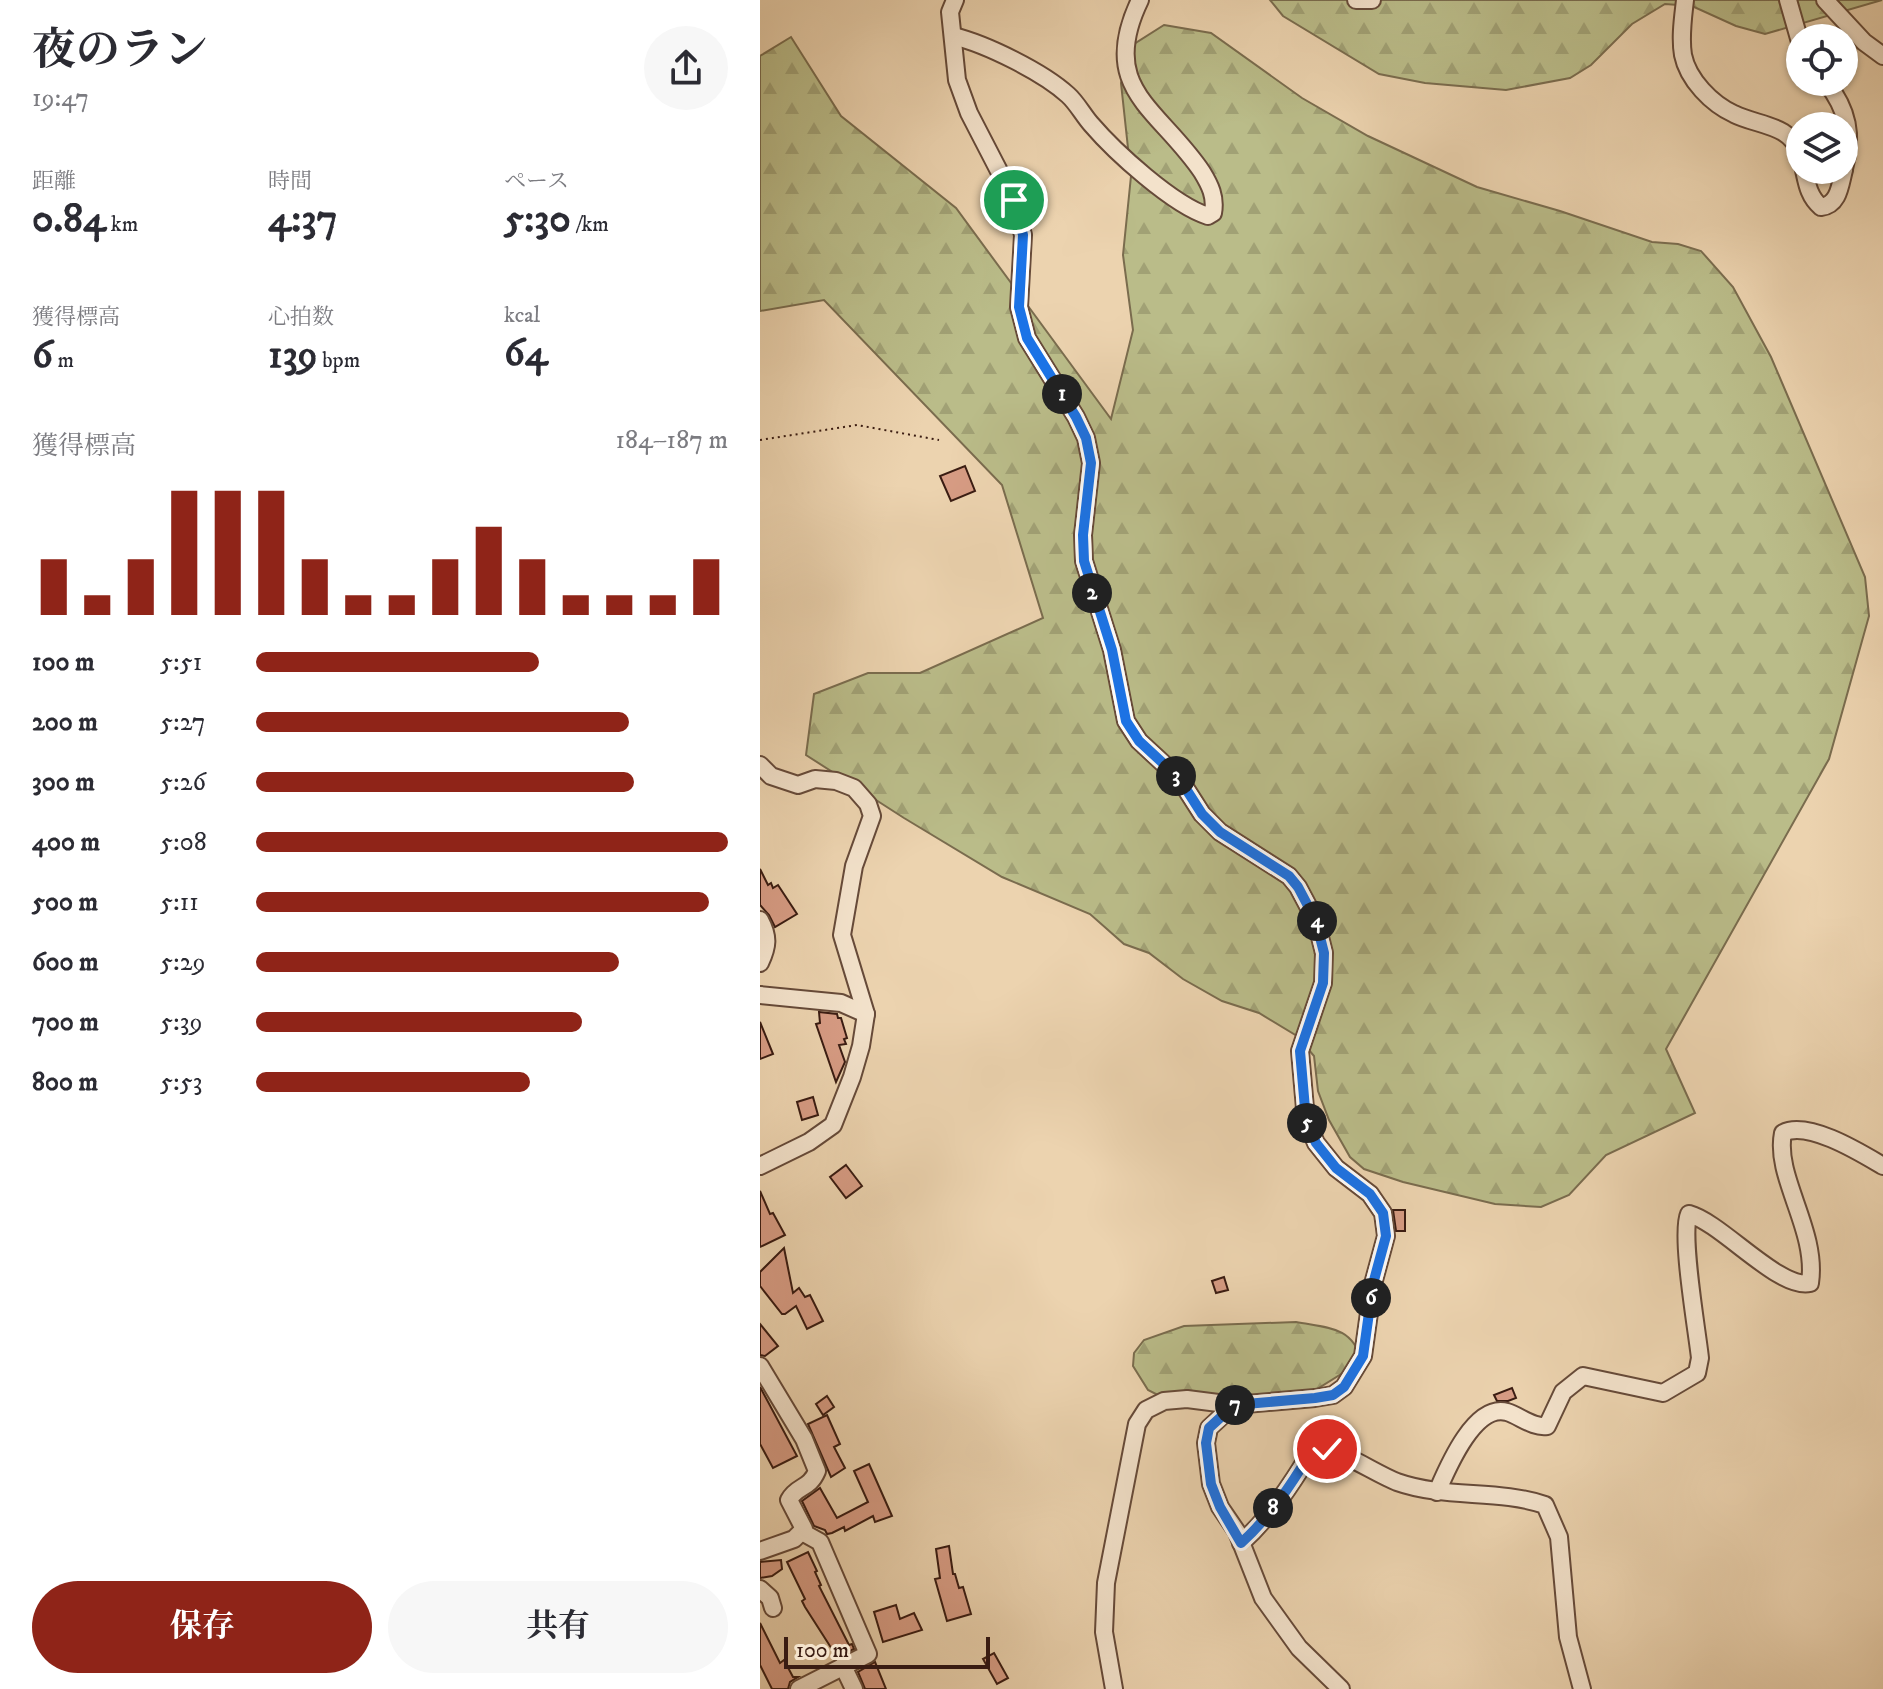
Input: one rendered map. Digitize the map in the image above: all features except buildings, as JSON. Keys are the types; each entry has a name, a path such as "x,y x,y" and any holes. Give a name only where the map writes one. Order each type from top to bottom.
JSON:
{"street":[{"path":"955,0 950,12 957,80 969,113 1014,200 1023,235 1019,307 1027,338 1086,438 1091,463 1083,535 1084,561 1112,650 1126,721 1139,741 1179,778 1202,814 1220,832 1289,876 1316,921 1324,953 1323,983 1300,1051 1306,1120 1316,1143 1336,1168 1370,1194 1383,1213 1386,1236 1373,1284 1363,1356 1344,1387 1333,1395 1315,1398 1234,1405 1187,1399 1164,1401 1146,1410 1137,1424 1106,1583 1104,1632 1114,1689"},
{"path":"953,36 971,40 1047,79 1070,96 1106,140 1161,188 1198,213 1208,216 1213,213 1214,196 1204,176 1131,87 1125,53 1126,35 1140,0"},
{"path":"1356,0 1372,0"},
{"path":"1685,0 1683,55 1688,71 1698,86 1734,114 1786,134"},
{"path":"1788,0 1795,24"},
{"path":"1825,0 1864,42 1883,56"},
{"path":"1807,184 1814,201 1821,207 1828,206 1836,199 1840,184"},
{"path":"760,765 771,776 798,785 815,779 836,781 854,788 868,804 872,816 854,866 842,935 866,1014 852,1077 833,1125 809,1142 760,1166"},
{"path":"760,920 768,945 760,963"},
{"path":"760,995 841,1003 866,1014"},
{"path":"1437,1492 1453,1455 1470,1430 1495,1411 1540,1427 1547,1426 1563,1392 1583,1376 1663,1393 1697,1373 1700,1358 1687,1243 1686,1219 1689,1214 1701,1218 1761,1263 1795,1282 1810,1283 1811,1251 1784,1163 1783,1133 1790,1130 1808,1132 1847,1145 1883,1166"},
{"path":"760,1366 798,1429 817,1471 812,1483 792,1494 789,1500 804,1529 802,1532 794,1539 760,1551"},
{"path":"1234,1405 1209,1428 1206,1443 1211,1484 1220,1507 1241,1543 1263,1598 1299,1648 1341,1689"},
{"path":"1241,1543 1257,1529 1311,1452 1317,1448 1339,1454 1401,1483 1437,1492 1533,1501 1545,1505 1559,1537 1568,1637 1582,1689"},
{"path":"799,1689 868,1654 820,1542 802,1532"},
{"path":"760,1589 770,1598 773,1608"},
{"path":"843,1666 854,1689"}],"path":[{"path":"760,440 857,425 939,440"}],"green space":[{"path":"1270,0 1882,0 1799,24 1786,24 1786,28 1765,34 1736,26 1692,6 1665,4 1632,24 1591,65 1570,78 1506,90 1425,83 1379,74 1283,16"},
{"path":"1164,25 1211,33 1302,98 1368,136 1477,187 1652,242 1678,244 1701,251 1733,287 1771,357 1865,577 1869,616 1829,759 1666,1049 1695,1113 1606,1155 1569,1195 1541,1207 1495,1204 1403,1182 1364,1169 1350,1157 1329,1120 1318,1091 1314,1056 1297,1036 1259,1013 1222,1001 1183,979 1149,953 1124,944 1090,914 1002,877 806,755 814,694 868,673 920,673 1043,618 1002,485 824,300 760,311 760,56 791,37 841,116 956,208 1111,419 1133,330 1123,255 1131,176 1121,83 1131,46"},
{"path":"1296,1322 1328,1328 1345,1335 1358,1350 1362,1361 1309,1394 1183,1408 1148,1390 1133,1366 1134,1353 1144,1340 1184,1326"}],"route":[{"path":"1014,200 1023,235 1019,307 1027,338 1086,438 1091,463 1083,535 1084,561 1112,650 1126,721 1139,741 1179,778 1202,814 1220,832 1289,876 1316,921 1324,953 1323,983 1300,1051 1306,1120 1316,1143 1336,1168 1370,1194 1383,1213 1386,1236 1373,1284 1363,1356 1344,1387 1333,1395 1315,1398 1234,1405 1209,1428 1206,1443 1211,1484 1220,1507 1241,1543 1257,1529 1284,1494 1311,1452 1317,1448 1327,1449"}]}
